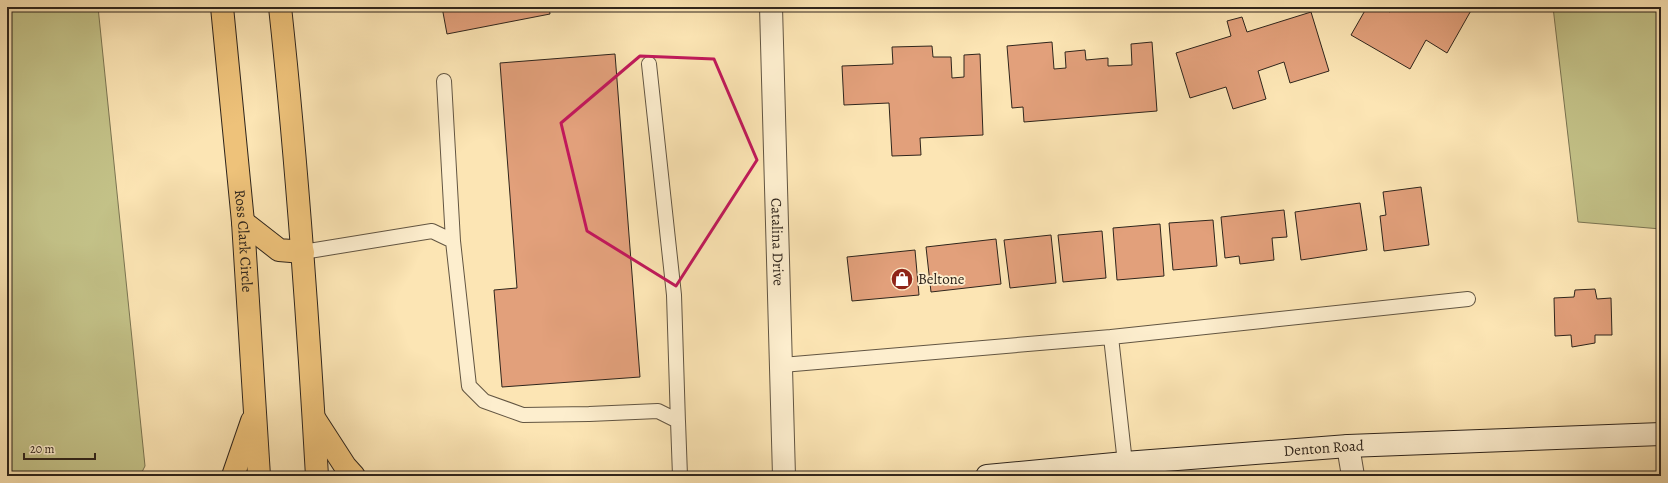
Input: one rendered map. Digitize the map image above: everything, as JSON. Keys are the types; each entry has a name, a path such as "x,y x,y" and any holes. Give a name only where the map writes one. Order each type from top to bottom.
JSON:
{"highway":[{"name":"Ross Clark Circle","path":"222,7 243,222 259,476"},
{"path":"280,7 292,121 303,252 317,476"},
{"path":"243,222 279,250 303,252"},
{"path":"232,476 255,412"},
{"path":"314,418 345,466 354,476"}],"street":[{"name":"Catalina Drive","path":"771,7 784,476"},
{"name":"Denton Road","path":"987,476 1125,463 1348,446 1661,434"},
{"path":"1348,446 1353,476"}],"lane":[{"path":"650,64 674,295 680,476"},
{"path":"444,81 453,241 469,386 484,401 523,415 658,411 678,421 678,423"},
{"path":"303,252 432,231 453,241"},
{"path":"782,365 1111,337 1468,300"},
{"path":"1111,337 1125,463"}],"highlighted area":[{"path":"640,56 714,59 757,160 676,286 587,231 561,123"}],"shaded area":[{"path":"7,7 98,7 145,466 140,476 7,476"},
{"path":"1553,7 1661,7 1661,229 1578,222"}],"building":[{"path":"442,7 549,7 550,14 447,34"},
{"path":"1367,7 1382,7 1390,12 1393,7 1473,7 1447,53 1426,40 1410,69 1351,35"},
{"path":"1311,12 1329,71 1290,83 1284,62 1258,71 1266,99 1233,109 1226,87 1190,98 1176,53 1231,36 1227,21 1242,17 1247,32"},
{"path":"1052,42 1054,69 1066,68 1065,52 1085,50 1086,60 1108,58 1108,66 1132,65 1131,44 1152,42 1157,111 1024,122 1023,107 1012,108 1007,46"},
{"path":"932,46 933,57 951,57 952,78 964,77 964,55 980,54 983,135 920,138 921,155 892,156 889,103 844,105 842,66 893,64 892,47"},
{"path":"615,54 640,377 502,387 494,290 517,288 500,63"},
{"path":"1421,187 1429,245 1384,251 1380,216 1386,215 1383,192"},
{"path":"1360,203 1367,250 1301,260 1295,212"},
{"path":"1284,210 1287,237 1272,238 1274,260 1240,264 1239,256 1225,258 1221,217"},
{"path":"1213,220 1217,266 1173,270 1169,223"},
{"path":"1160,224 1164,276 1117,280 1113,228"},
{"path":"1102,231 1106,278 1063,282 1058,235"},
{"path":"1051,235 1056,283 1010,288 1004,240"},
{"path":"996,239 1001,284 931,292 926,247"},
{"path":"915,250 919,295 852,301 847,257"},
{"path":"1595,289 1597,299 1611,298 1612,335 1595,335 1595,343 1572,347 1571,335 1555,336 1554,298 1574,297 1575,290"}],"place":[{"name":"Beltone","path":"902,279"}]}
